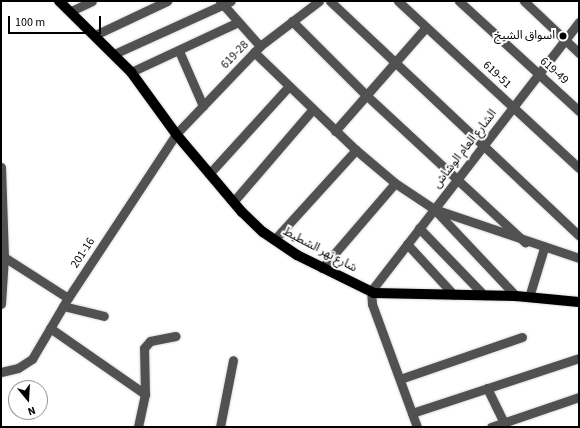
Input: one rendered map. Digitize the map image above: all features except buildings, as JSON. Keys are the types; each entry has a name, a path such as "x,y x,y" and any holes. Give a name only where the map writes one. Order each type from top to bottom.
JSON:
{"main road":[{"name":"شارع نهر الشطيط","path":"59,1 71,11 131,72 176,134 233,202 274,240 322,268 371,291 400,295 516,296 579,302"}],"street":[{"path":"71,11 92,1"},
{"path":"95,36 167,1"},
{"name":"619-28","path":"176,134 257,49 319,1"},
{"path":"330,1 579,236"},
{"name":"619-51","path":"398,1 579,168"},
{"name":"619-49","path":"459,1 579,111"},
{"path":"524,1 579,53"},
{"path":"114,54 225,2 257,49 312,110 395,183 434,209 516,296"},
{"path":"292,21 366,95 525,242"},
{"path":"131,72 238,22"},
{"name":"الشارع العام الوشاش","path":"371,291 579,22"},
{"path":"335,131 426,27"},
{"path":"178,51 203,106"},
{"path":"209,174 289,86"},
{"path":"233,202 312,110"},
{"name":"201-16","path":"1,372 18,368 32,359 68,298 176,134"},
{"path":"274,240 356,150"},
{"path":"1,167 4,257 1,304"},
{"path":"322,268 395,183"},
{"path":"434,209 525,242 579,258"},
{"path":"419,228 484,295"},
{"path":"406,244 454,295"},
{"path":"528,297 544,248"},
{"path":"4,257 68,298"},
{"path":"371,291 372,304 417,427"},
{"path":"63,306 104,316"},
{"path":"50,328 144,394"},
{"path":"138,427 144,394 144,348 150,341 176,336"},
{"path":"400,379 522,337"},
{"path":"412,413 579,358"},
{"path":"220,427 233,360"},
{"path":"488,388 504,423"},
{"path":"491,427 579,397"}],"place":[{"name":"اسواق الشيخ","path":"563,36"}]}
